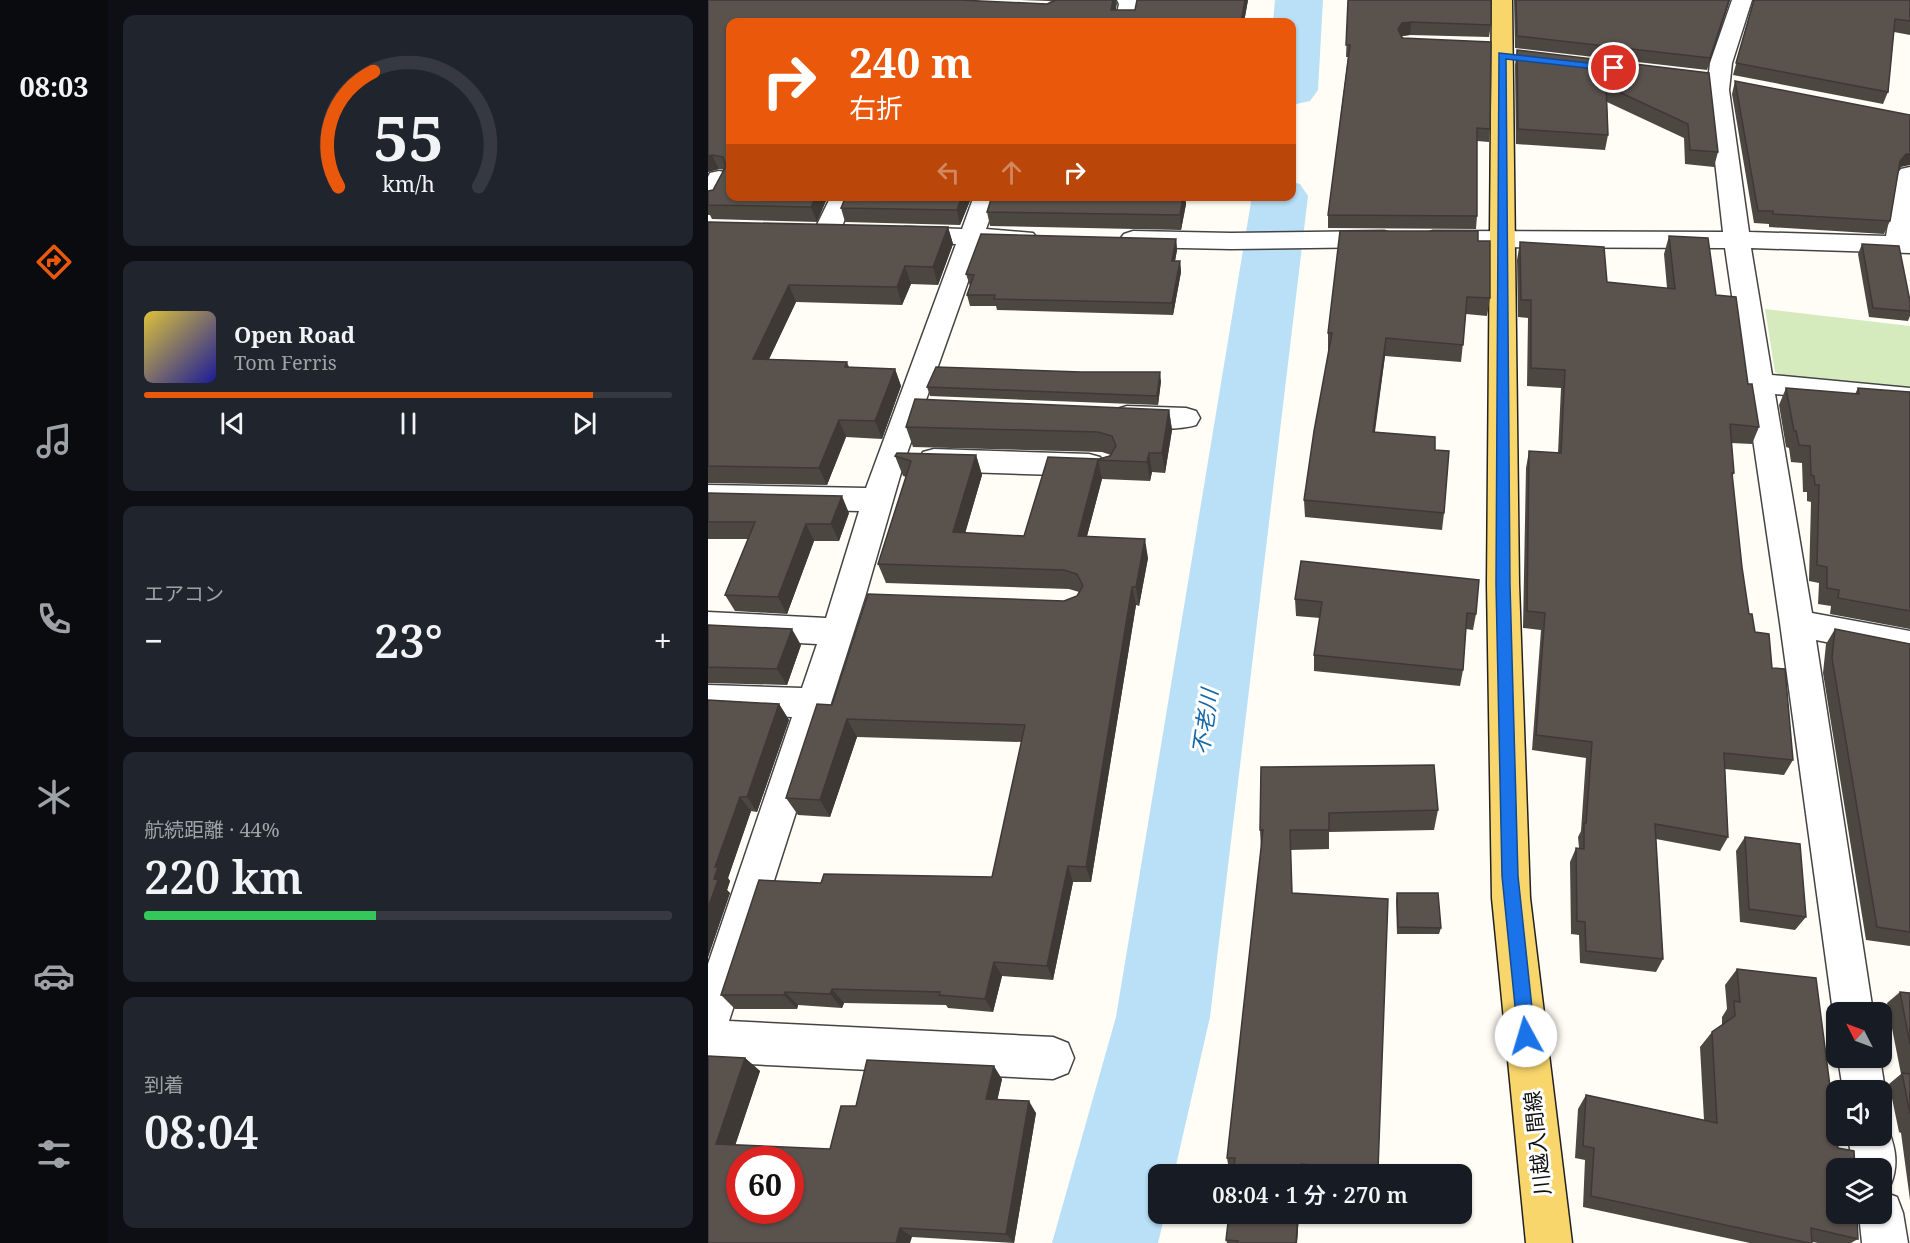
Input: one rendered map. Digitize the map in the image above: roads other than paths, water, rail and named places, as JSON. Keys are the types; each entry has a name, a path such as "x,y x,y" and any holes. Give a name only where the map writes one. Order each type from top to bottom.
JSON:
{"main road":[{"name":"川越入間線","path":"1502,0 1503,584 1511,898 1549,1243"}],"street":[{"path":"1126,18 1130,2 1127,0"},
{"path":"1742,0 1721,63 1719,82 1737,240 1797,623 1852,1002"},
{"path":"1107,239 1231,241 1318,238 1737,240 1903,245 1909,174"},
{"path":"826,233 841,201"},
{"path":"708,1024 723,931 812,703 849,597 890,459 921,408 984,201"},
{"path":"882,234 1050,238"},
{"path":"1759,383 1910,398"},
{"path":"1105,415 1186,418"},
{"path":"890,459 1102,465"},
{"path":"708,496 877,500"},
{"path":"849,597 883,598"},
{"path":"1797,623 1910,645"},
{"path":"708,625 837,632"},
{"path":"708,699 812,703"},
{"path":"708,1041 1029,1059 1053,1058"},
{"path":"1882,1224 1885,1243"}],"waterway":[{"name":"不老川","path":"1296,39 1299,0"},
{"name":"不老川","path":"1105,1243 1163,1017 1279,201"}]}
